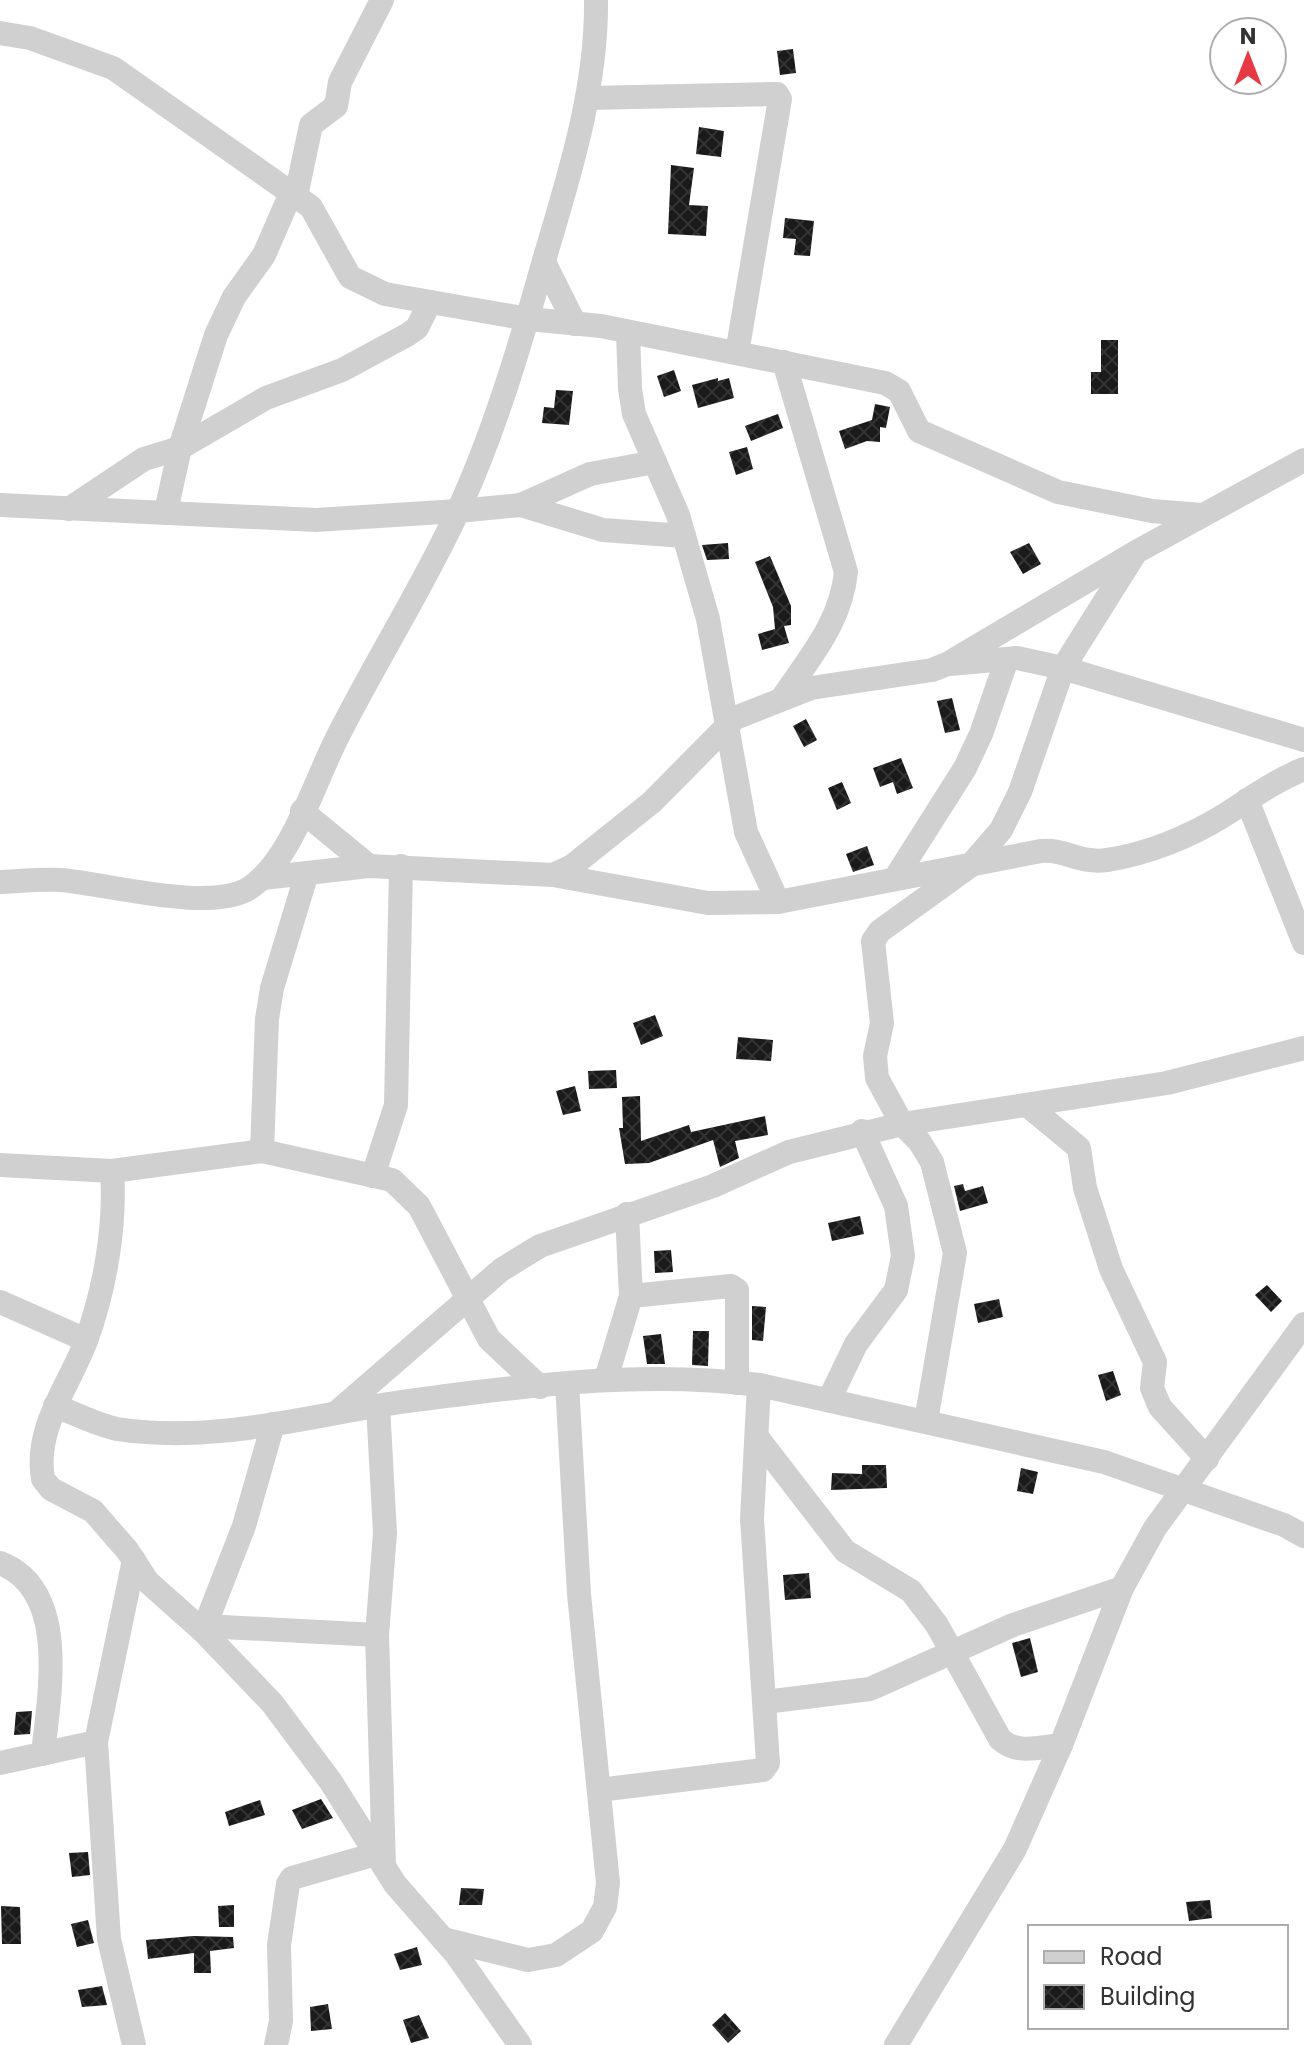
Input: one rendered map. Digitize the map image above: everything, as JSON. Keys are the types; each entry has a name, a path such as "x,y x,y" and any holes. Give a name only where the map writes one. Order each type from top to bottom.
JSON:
{"street":[{"path":"166,511 180,448 216,335 234,297 264,255 294,194 311,125 336,106 340,82 382,0"},
{"path":"0,882 59,880 209,899 238,893 263,878 280,858 338,735 458,511 528,319 544,262 588,98 597,35 596,0"},
{"path":"0,33 30,38 113,68 311,207 350,277 385,294 528,319 628,332 885,383 899,391 919,431 1058,492 1152,511 1202,515"},
{"path":"588,98 777,94 780,99 737,353"},
{"path":"544,262 575,324"},
{"path":"69,509 144,459 180,448 266,398 342,370 407,335 417,328 430,302"},
{"path":"628,332 634,414 684,536 708,619 725,728 746,832 778,902"},
{"path":"783,697 831,627 843,596 846,572 784,362"},
{"path":"553,875 572,866 652,802 735,718 811,688 932,670 947,664 1136,552 1304,460"},
{"path":"0,505 316,520 458,511 521,505 590,474 655,462"},
{"path":"521,505 603,530 684,536"},
{"path":"926,1421 955,1253 932,1162 919,1141 902,1124 877,1078 875,1056 882,1023 873,941 880,931 970,866 1001,830 1020,792 1063,668 1136,552"},
{"path":"947,664 1007,659 1063,668 1304,740"},
{"path":"896,877 965,768 981,734 1007,659"},
{"path":"263,878 369,866 401,866 553,875 708,903 778,902 1049,850 1080,862 1108,860 1170,842 1281,778 1304,769"},
{"path":"1247,800 1304,943"},
{"path":"302,811 369,866"},
{"path":"373,1176 396,1105 401,866"},
{"path":"262,1151 267,1019 272,988 307,873"},
{"path":"335,1413 501,1270 540,1246 713,1186 789,1152 862,1131 1167,1083 1296,1050 1304,1030"},
{"path":"1027,1105 1079,1148 1085,1188 1111,1269 1155,1362 1152,1388 1160,1407 1207,1459"},
{"path":"829,1400 856,1344 896,1290 903,1256 896,1206 862,1131"},
{"path":"0,1165 112,1171 262,1151 392,1180 419,1206 489,1339 540,1387"},
{"path":"112,1171 114,1196 106,1260 86,1340 55,1406 45,1438 40,1467 43,1479 51,1489 93,1511 134,1560 148,1582 204,1629 272,1703 331,1782 380,1860 443,1939 520,2045"},
{"path":"606,1379 631,1296 627,1214"},
{"path":"599,1790 763,1770 769,1751 752,1519 757,1437 737,1290 731,1286 631,1296"},
{"path":"0,1302 86,1340"},
{"path":"896,2045 1015,1849 1061,1745 1122,1588 1155,1528 1304,1324"},
{"path":"55,1406 115,1429 212,1435 378,1406 606,1379 748,1384 1104,1462 1186,1489 1304,1536"},
{"path":"443,1939 528,1960 556,1955 592,1931 605,1907 608,1883 579,1594 567,1384"},
{"path":"378,1406 385,1533 377,1635 380,1860"},
{"path":"204,1629 244,1526 273,1424"},
{"path":"757,1437 845,1551 911,1591 953,1652 1008,1746 1021,1750 1061,1745"},
{"path":"134,1560 96,1742 109,1939 134,2045"},
{"path":"0,1563 27,1578 34,1588 51,1648 43,1754"},
{"path":"765,1702 870,1689 1013,1625 1122,1588"},
{"path":"204,1629 377,1635"},
{"path":"0,1763 96,1742"},
{"path":"276,2045 281,2021 279,1945 288,1884 292,1878 380,1860"}],"building":[{"path":"793,49 796,73 780,75 777,51"},
{"path":"699,127 724,131 721,157 696,154"},
{"path":"671,165 694,168 689,205 708,206 706,236 668,234"},
{"path":"785,218 814,221 810,256 794,255 796,239 783,238"},
{"path":"1101,340 1118,340 1118,394 1091,394 1091,372 1101,372"},
{"path":"674,370 681,391 664,397 657,376"},
{"path":"718,378 718,381 729,378 734,398 698,408 692,385"},
{"path":"556,390 573,391 569,425 542,423 544,407 554,408"},
{"path":"875,404 890,407 886,428 880,427 880,442 867,441 845,449 839,431 872,420"},
{"path":"778,414 783,428 751,441 745,426"},
{"path":"747,447 753,469 736,475 729,452"},
{"path":"728,543 729,559 707,560 702,545"},
{"path":"1029,543 1041,564 1023,574 1010,552"},
{"path":"770,556 791,606 791,625 784,626 789,643 762,650 758,634 775,629 773,607 755,562"},
{"path":"952,698 960,730 945,733 937,701"},
{"path":"806,719 817,740 804,747 793,726"},
{"path":"901,758 913,788 897,794 893,782 880,787 873,768"},
{"path":"842,782 851,803 837,810 828,788"},
{"path":"867,846 874,865 853,872 846,854"},
{"path":"655,1015 663,1036 641,1045 633,1023"},
{"path":"738,1037 773,1040 771,1061 736,1059"},
{"path":"616,1070 617,1088 589,1089 588,1071"},
{"path":"575,1086 581,1111 563,1115 556,1091"},
{"path":"640,1096 641,1141 689,1125 691,1132 765,1116 768,1135 735,1141 739,1158 720,1167 713,1140 649,1163 625,1164 619,1128 623,1128 622,1097"},
{"path":"963,1184 965,1191 983,1186 988,1203 960,1211 954,1186"},
{"path":"860,1216 864,1234 832,1241 828,1223"},
{"path":"671,1250 673,1272 655,1273 654,1251"},
{"path":"1267,1285 1282,1301 1271,1312 1255,1295"},
{"path":"999,1299 1003,1317 978,1323 974,1304"},
{"path":"752,1306 766,1307 763,1341 752,1340"},
{"path":"693,1331 709,1331 708,1366 692,1365"},
{"path":"661,1334 665,1364 647,1364 643,1336"},
{"path":"1113,1371 1121,1395 1106,1401 1098,1375"},
{"path":"862,1465 886,1465 887,1488 831,1490 832,1473 862,1474"},
{"path":"1021,1468 1038,1472 1033,1494 1017,1491"},
{"path":"809,1573 811,1598 785,1600 783,1575"},
{"path":"1030,1638 1038,1672 1021,1677 1012,1643"},
{"path":"32,1711 30,1734 14,1735 16,1712"},
{"path":"321,1799 333,1818 302,1829 292,1810"},
{"path":"260,1800 265,1815 229,1826 225,1812"},
{"path":"88,1852 90,1875 72,1877 69,1853"},
{"path":"461,1888 484,1889 482,1905 459,1905"},
{"path":"1210,1900 1212,1918 1189,1921 1186,1902"},
{"path":"234,1905 234,1927 219,1927 218,1906"},
{"path":"1,1906 20,1907 21,1944 2,1944"},
{"path":"88,1920 94,1943 77,1947 71,1924"},
{"path":"233,1937 234,1948 210,1951 211,1973 194,1973 194,1953 148,1959 146,1940"},
{"path":"417,1947 422,1965 400,1970 394,1954"},
{"path":"102,1986 107,2005 82,2007 78,1990"},
{"path":"328,2004 332,2029 311,2031 310,2007"},
{"path":"725,2013 741,2031 728,2043 712,2025"},
{"path":"419,2015 429,2038 411,2043 403,2020"}]}
